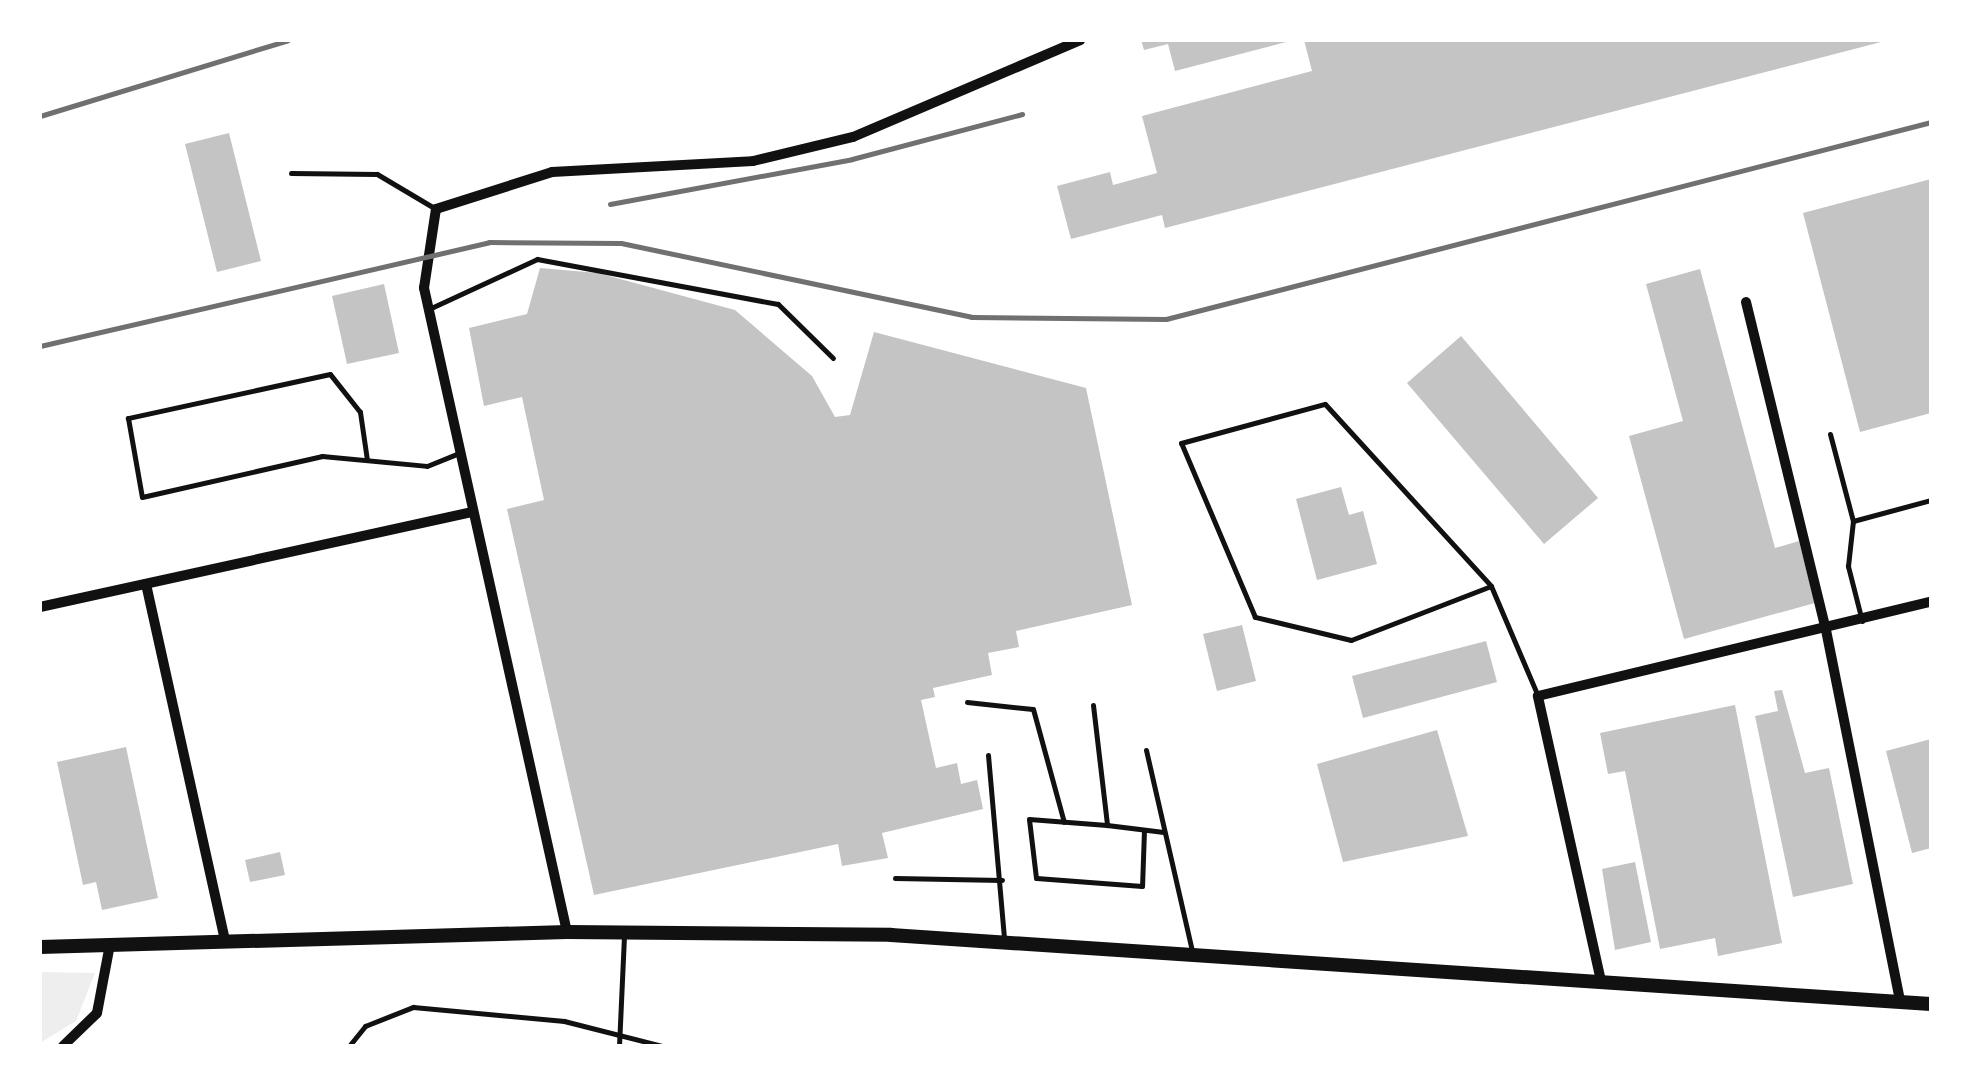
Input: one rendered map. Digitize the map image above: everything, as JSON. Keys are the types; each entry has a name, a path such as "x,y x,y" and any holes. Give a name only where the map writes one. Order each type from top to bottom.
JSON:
{"main road":[{"path":"40,947 567,932 1004,941 1931,1004"}],"street":[{"path":"567,932 429,310 436,208 552,172 753,161 853,138 1080,40"},
{"path":"1746,302 1826,630 1900,1002"},
{"path":"40,607 473,512"},
{"path":"146,584 225,939"},
{"path":"1601,981 1538,696 1931,602"},
{"path":"63,1046 97,1013 110,944"}],"lane":[{"path":"291,173 378,174 436,208"},
{"path":"429,310 537,259 778,304 834,358"},
{"path":"367,460 360,412 330,374 128,418 142,497 322,456 427,466 460,454"},
{"path":"1491,586 1351,640 1255,617 1181,443 1325,404 1491,586 1538,696"},
{"path":"1830,434 1853,521 1848,566 1862,621"},
{"path":"1853,521 1931,500"},
{"path":"966,702 1032,709 1064,822"},
{"path":"1093,705 1107,825"},
{"path":"1146,750 1192,954"},
{"path":"988,755 1003,880 1004,941"},
{"path":"1144,830 1142,886 1036,878 1029,819 1107,825 1164,832"},
{"path":"895,878 1003,880"},
{"path":"618,1046 624,932"},
{"path":"349,1046 364,1026 413,1007 619,1030 662,1046"}],"shaded area":[{"path":"40,972 95,973 76,1021 40,1043"}],"building":[{"path":"1141,40 1290,41 1175,71 1168,44 1144,50"},
{"path":"1304,40 1885,41 1165,228 1162,215 1071,239 1057,186 1110,172 1113,185 1157,173 1142,116 1312,71"},
{"path":"229,133 261,261 217,272 185,144"},
{"path":"1931,179 1931,413 1860,432 1803,213"},
{"path":"540,268 598,273 735,310 812,376 835,417 850,415 874,332 1086,388 1132,605 1016,631 1019,647 988,653 992,675 933,688 935,697 921,700 936,768 957,763 961,784 977,780 983,809 882,833 888,858 842,866 838,844 594,895 507,509 544,500 522,397 484,406 469,328 527,314"},
{"path":"1700,269 1775,548 1799,541 1815,603 1684,639 1629,436 1683,421 1646,284"},
{"path":"384,284 399,353 347,364 332,296"},
{"path":"1461,336 1598,498 1544,544 1407,383"},
{"path":"1341,487 1349,515 1363,511 1377,564 1317,580 1296,499"},
{"path":"1242,625 1256,681 1217,691 1203,634"},
{"path":"1486,641 1497,682 1363,718 1352,676"},
{"path":"1782,690 1805,773 1829,768 1853,884 1793,897 1755,716 1778,711 1774,691"},
{"path":"1735,705 1782,943 1718,956 1715,938 1660,949 1625,771 1608,774 1600,733"},
{"path":"1437,730 1468,836 1343,862 1317,764"},
{"path":"1931,739 1931,848 1912,853 1886,751"},
{"path":"126,747 158,898 102,910 96,882 83,885 57,762"},
{"path":"280,852 285,875 250,882 245,860"},
{"path":"1635,862 1651,942 1615,950 1602,869"}],"railway":[{"path":"40,116 288,40"},
{"path":"610,204 852,159 1022,114"},
{"path":"40,346 489,242 621,243 971,317 1166,319 1931,122"}]}
